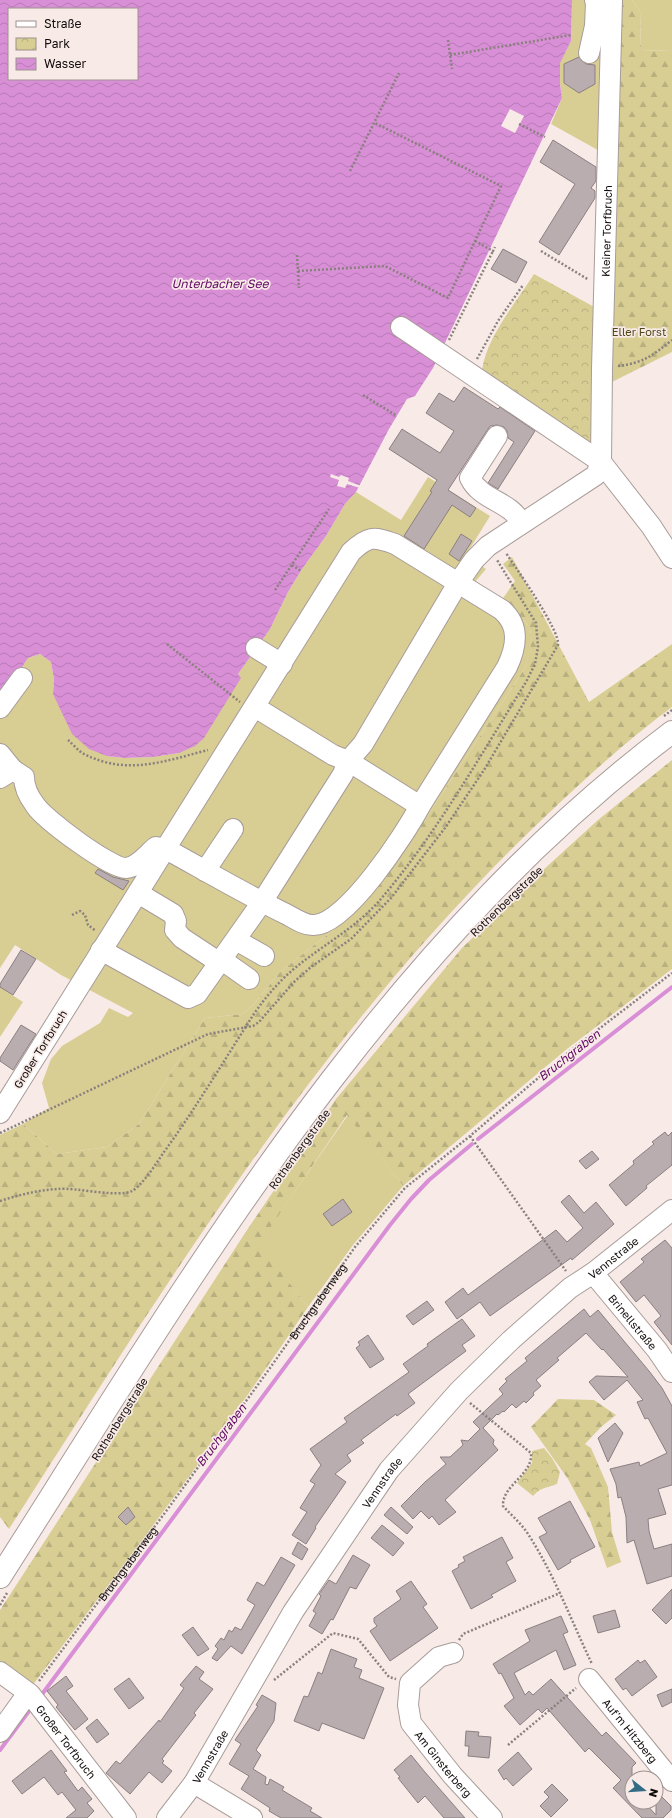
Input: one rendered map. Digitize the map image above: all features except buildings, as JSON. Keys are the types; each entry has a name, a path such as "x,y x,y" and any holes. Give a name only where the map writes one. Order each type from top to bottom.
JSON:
{"main road":[{"name":"Rothenbergstraße","path":"4,1584 117,1391 224,1227 327,1084 390,1006 438,950 519,864 588,799 672,732"}],"street":[{"path":"589,53 595,26 595,0"},
{"name":"Kleiner Torfbruch","path":"602,462 602,369 612,0"},
{"path":"401,327 602,462 651,526 672,558"},
{"path":"497,436 470,478 475,488 517,515 521,523"},
{"path":"105,945 188,998 197,994 262,902 343,774 348,761 363,744 458,583 474,560 488,546 521,523 596,475 602,462"},
{"name":"Großer Torfbruch","path":"0,1113 79,985 166,850 351,552 360,543 379,538 395,544 502,610 507,615 516,634 513,655 507,667 420,806 409,827 353,900 334,918 322,924 308,924 262,902 166,850"},
{"path":"256,648 282,664"},
{"path":"0,708 22,678"},
{"path":"255,707 333,756 348,761 420,806"},
{"path":"0,754 7,774 24,777 24,786 35,806 69,835 113,864 126,868 140,862 156,847 166,850"},
{"path":"205,871 233,829"},
{"path":"138,893 173,914 176,921 174,930 182,938 249,979"},
{"path":"236,940 264,956"},
{"name":"Vennstraße","path":"167,1818 194,1783 292,1612 389,1470 458,1391 511,1340 570,1288 593,1273 672,1210"},
{"name":"Brinellstraße","path":"593,1273 657,1350 672,1372"},
{"path":"410,1683 439,1657 453,1653"},
{"name":"Großer Torfbruch","path":"0,1672 29,1694 126,1818"},
{"name":"Auf'm Hitzberg","path":"589,1679 672,1781"},
{"name":"Am Ginsterberg","path":"410,1683 408,1704 411,1723 453,1776 492,1818"},
{"path":"0,1732 29,1694"},
{"path":"194,1783 252,1818"}],"path":[{"path":"450,55 571,35"},
{"path":"448,40 452,69"},
{"path":"350,171 399,73"},
{"path":"298,271 385,266 448,298 501,186 374,123"},
{"path":"519,124 545,137"},
{"path":"475,241 493,251"},
{"path":"441,355 495,247"},
{"path":"541,251 598,285 604,286"},
{"path":"297,255 299,288"},
{"path":"469,374 498,321 523,285"},
{"path":"602,369 635,364 646,359 672,340"},
{"path":"363,395 397,416"},
{"path":"275,590 329,509"},
{"path":"292,565 301,571"},
{"path":"167,644 230,695"},
{"path":"68,740 83,753 102,760 122,765 143,766 232,744"},
{"path":"72,915 80,911 86,915 88,925 105,945"},
{"name":"Bruchgrabenweg","path":"29,1694 177,1498 355,1247 405,1188 470,1136 570,1051 672,973"},
{"path":"0,1133 208,1034 246,1029 170,1144 148,1175 132,1191 120,1193 59,1188 0,1201"},
{"path":"470,1136 566,1270 565,1281 570,1288"},
{"path":"458,1391 476,1408 531,1453 531,1462 507,1494 503,1502 503,1506 527,1532 560,1593 588,1656"},
{"path":"0,1604 4,1584"},
{"path":"453,1653 463,1634 560,1593"},
{"path":"251,1684 264,1688 333,1633 358,1639 389,1677 410,1683"},
{"path":"508,1745 536,1719 589,1679"}],"green space":[{"path":"572,0 608,0 605,154 551,124 562,98 560,84 560,62 571,41"},
{"name":"Eller Forst","path":"613,0 632,0 640,11 641,50 672,51 672,352 606,385"},
{"path":"632,0 672,0 672,51 641,50 640,11"},
{"path":"534,274 598,309 591,448 482,370 485,357 496,332"},
{"path":"428,477 490,516 466,555 486,569 475,582 508,605 524,620 529,627 531,643 525,668 414,836 332,931 280,972 254,1004 243,1014 205,1018 139,1124 107,1147 57,1154 23,1124 49,1108 42,1083 51,1059 62,1046 100,1023 109,1008 128,1017 133,1013 61,975 15,945 0,968 0,700 28,658 40,654 51,662 54,679 53,694 107,756 124,758 153,757 179,753 219,712 240,678 238,674 270,629 288,592 302,569 326,536 345,504 356,492 401,520"},
{"path":"512,557 589,702 672,644 672,707 625,744 580,784 471,891 396,975 325,1062 193,1245 9,1529 0,1517 0,1135 23,1124 57,1154 107,1147 139,1124 205,1018 243,1014 254,1004 280,972 332,931 414,836 525,668 531,644 530,628 520,616 501,601 515,581 503,564"},
{"path":"672,760 672,969 567,1049 403,1186 347,1115 259,1244 308,1307 242,1403 32,1686 0,1662 0,1610 247,1230 336,1099 462,948 531,881 598,820"},
{"path":"0,987 23,1002 0,1037"},
{"path":"348,1115 403,1186 353,1245 308,1307 258,1244"},
{"path":"558,1399 594,1400 616,1415 601,1427 585,1444 591,1448 608,1487 612,1532 621,1562 607,1568 590,1520 568,1479 531,1427"},
{"path":"544,1448 560,1472 557,1484 542,1489 533,1496 517,1483 532,1463 532,1451"}],"water":[{"name":"Unterbacher See","path":"0,0 572,0 571,41 560,63 562,98 433,368 415,396 407,399 389,429 356,492 345,504 326,536 302,569 288,592 270,629 238,674 241,678 204,738 195,746 179,753 153,757 124,758 107,756 89,749 72,734 53,694 54,679 51,662 40,654 28,658 0,700"}],"pier":[{"path":"510,109 524,116 515,133 501,126"},
{"path":"331,474 349,478 348,481 361,486 360,488 347,484 345,488 337,486 339,480 330,477"}],"waterway":[{"name":"Bruchgraben","path":"478,1139 672,987"},
{"name":"Bruchgraben","path":"40,1697 390,1225 429,1180 472,1144"},
{"name":"Bruchgraben","path":"0,1750 32,1707"}]}
